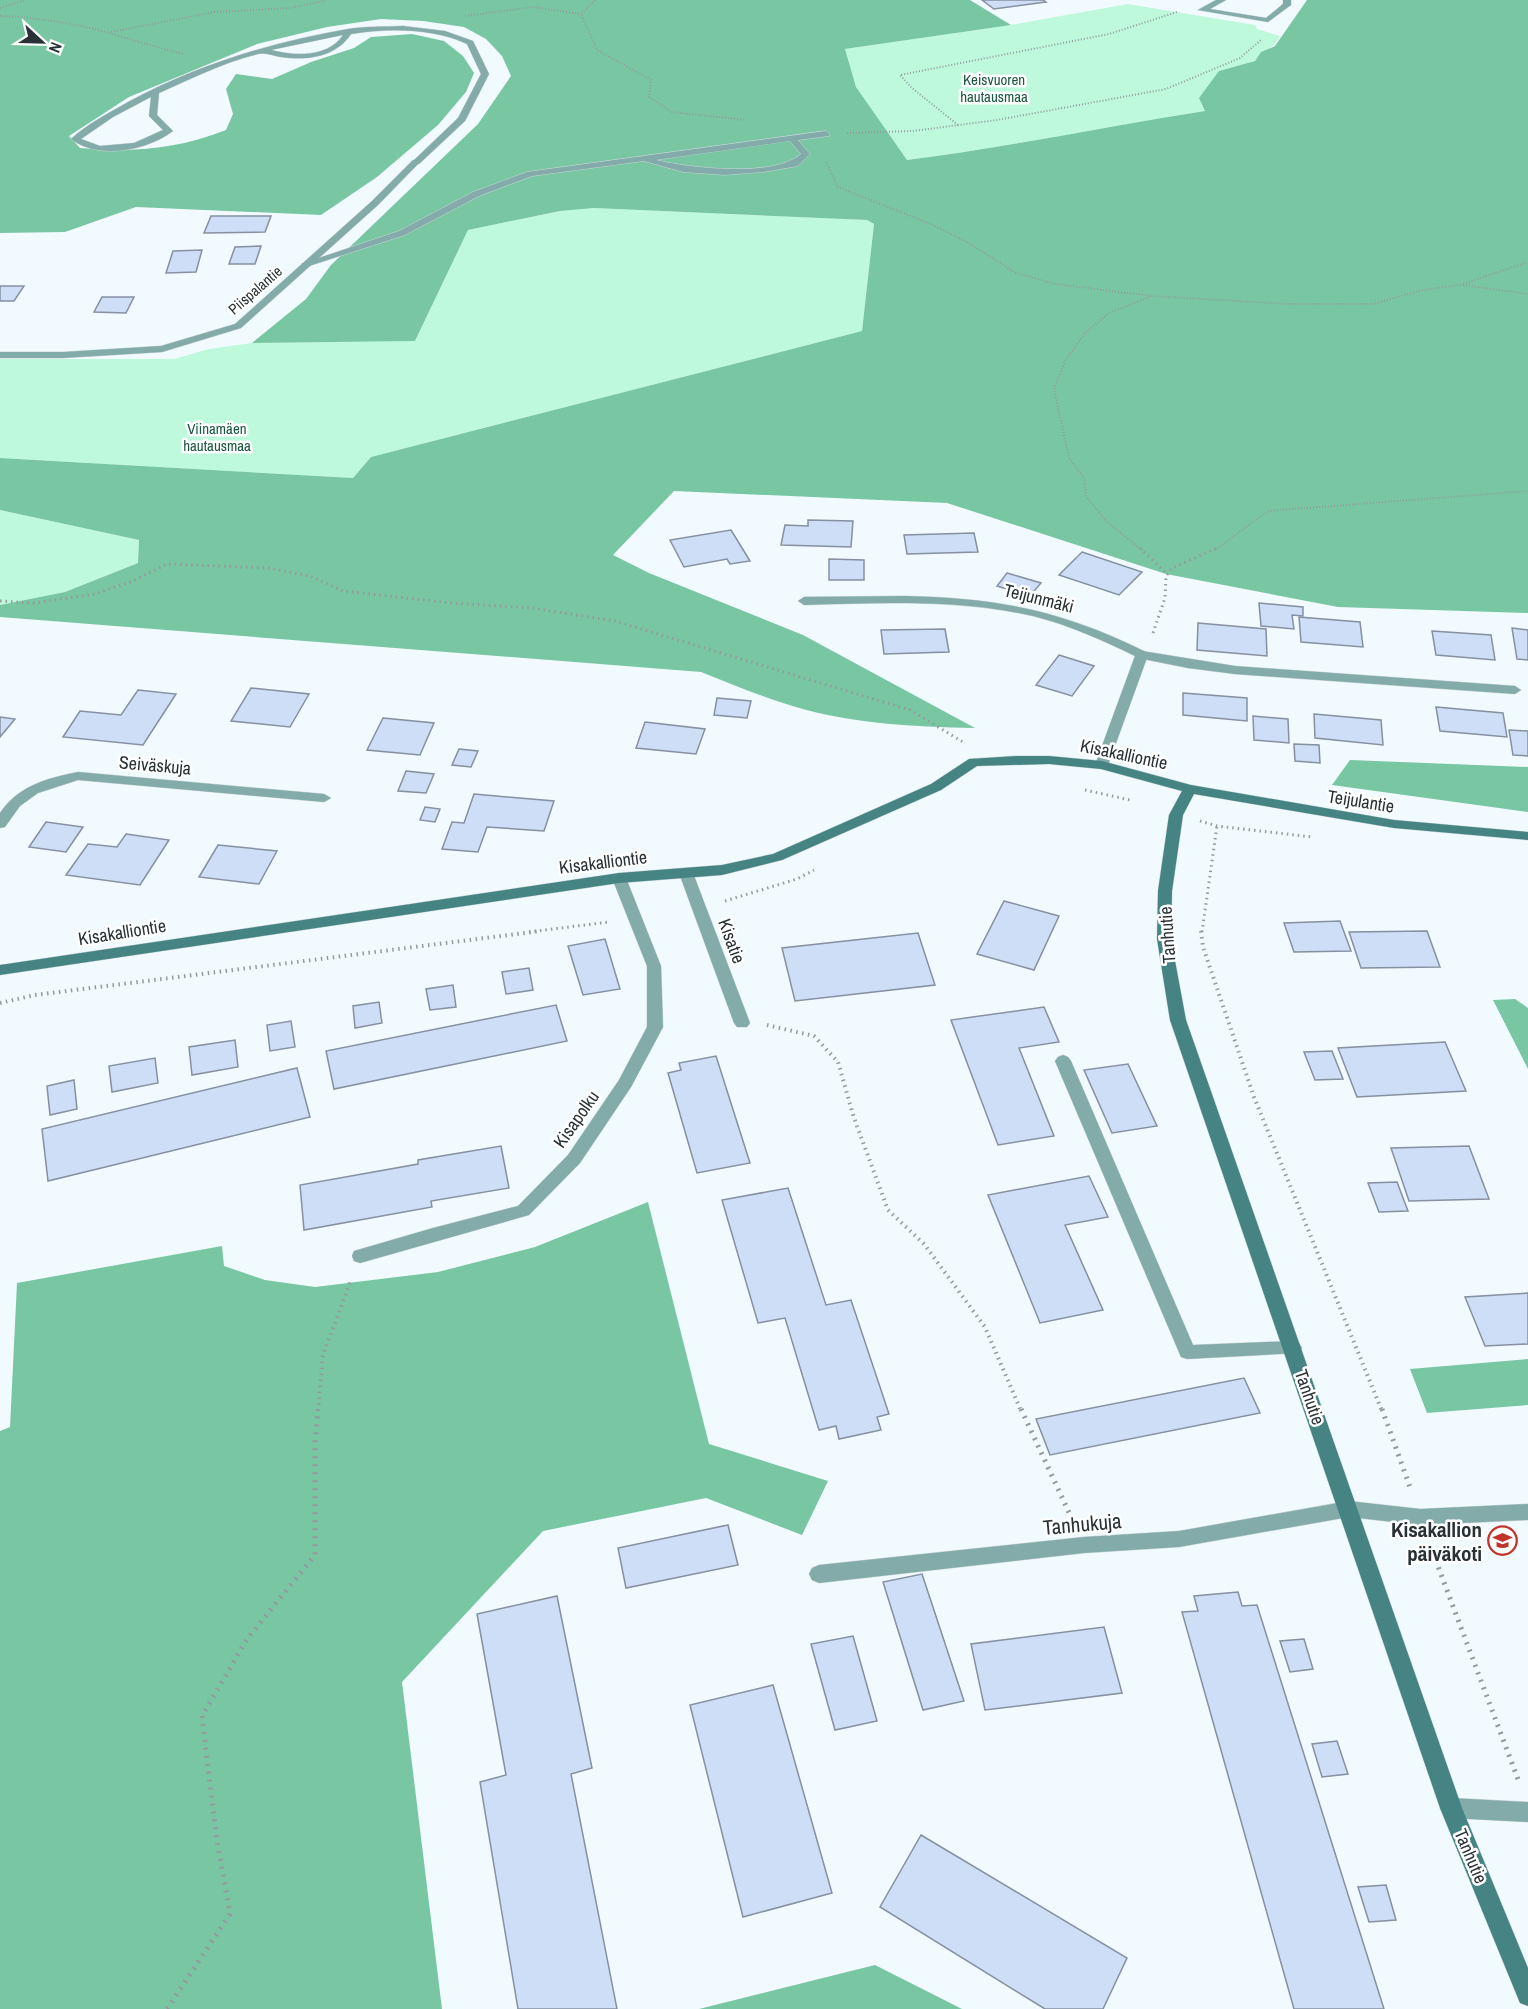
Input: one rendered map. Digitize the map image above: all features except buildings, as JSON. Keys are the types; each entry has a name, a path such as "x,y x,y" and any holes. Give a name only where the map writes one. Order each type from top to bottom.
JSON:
{"street":[{"path":"1222,0 1202,10 1268,20 1287,5 1287,0"},
{"path":"155,92 153,116 169,131 136,146 99,149 75,139 100,120 155,92 211,68 300,39 349,31 422,29"},
{"name":"Piispalantie","path":"0,355 63,355 162,349 238,326 462,119 485,74 470,43 447,33 422,29"},
{"path":"263,51 280,56 301,57 331,50 345,41 349,31"},
{"path":"306,264 402,233 476,194 530,174 826,134"},
{"path":"638,158 683,169 724,172 764,169 795,164 806,154 792,140"},
{"name":"Teijunmäki","path":"804,600 930,601 996,606 1065,621 1108,637 1142,655 1222,670 1435,682 1515,690"},
{"path":"1102,765 1142,655"},
{"name":"Kisakalliontie","path":"0,970 619,878 722,870 777,857 936,787 974,762 1049,760 1102,765 1190,789"},
{"name":"Seiväskuja","path":"1,819 24,794 50,781 78,776 324,798"},
{"name":"Teijulantie","path":"1190,789 1395,824 1528,836"},
{"name":"Tanhutie","path":"1190,789 1176,815 1165,891 1164,939 1178,1020 1451,1808 1528,1995"},
{"name":"Kisatie","path":"686,873 742,1023"},
{"name":"Kisapolku","path":"360,1256 523,1211 574,1159 625,1083 655,1027 654,966 619,878"},
{"path":"1063,1061 1187,1352 1293,1348"},
{"name":"Tanhukuja","path":"819,1574 1084,1545 1179,1539 1348,1509 1420,1517 1528,1512"},
{"path":"1451,1808 1528,1812"}],"path":[{"path":"0,8 26,0"},
{"path":"110,33 214,12 290,8 327,0"},
{"path":"581,14 595,0"},
{"path":"422,29 455,16 533,7 581,14"},
{"path":"958,126 912,88 900,75 1104,37 1146,25 1177,12"},
{"path":"581,14 597,50 651,80 649,96 672,112 752,121"},
{"path":"0,16 23,17 110,33 140,44 184,54"},
{"path":"826,134 913,131 958,126 1166,89 1240,58 1263,39"},
{"path":"803,138 809,140 822,156 838,188 933,225 969,243 1016,273 1055,284 1152,296 1288,304 1373,304 1422,290 1460,285 1528,262"},
{"path":"1460,285 1528,294"},
{"path":"1152,296 1109,313 1086,332 1065,361 1054,390 1069,458 1084,478 1086,496 1107,522 1141,549 1167,574"},
{"path":"1142,655 1157,625 1165,597 1167,574 1172,568 1212,552 1268,511 1528,491"},
{"path":"0,601 33,603 95,594 133,581 167,564 219,564 268,568 310,576 344,591 442,602 532,608 615,621 910,710 959,738 973,753 974,762"},
{"path":"1217,826 1201,926 1203,948 1254,1097 1380,1404 1520,1785"},
{"path":"742,1023 779,1026 814,1036 838,1062 855,1118 888,1210 924,1244 985,1327 1084,1545"},
{"path":"167,2009 230,1914 216,1834 202,1716 247,1639 315,1555 315,1444 323,1355 360,1256"}],"green space":[{"path":"0,0 970,0 1011,25 845,49 856,87 907,160 1205,111 1199,98 1219,71 1255,61 1261,52 1275,46 1307,0 1528,0 1528,613 1338,607 1166,574 947,503 674,491 613,555 649,573 803,635 975,728 878,723 829,715 773,700 701,672 0,617 0,605 65,592 138,563 139,540 0,510 0,458 353,478 371,457 862,331 874,224 867,220 594,208 560,211 468,230 415,341 252,343 306,299 331,265 478,124 511,76 502,56 486,39 464,27 423,21 381,19 327,27 257,44 129,97 69,136 80,148 118,150 172,146 207,137 226,130 233,114 226,89 236,74 272,79 311,62 354,48 371,37 412,34 444,41 463,56 474,73 466,92 438,125 377,177 321,215 136,207 65,232 0,233"},
{"name":"Keisvuoren hautausmaa","path":"1128,4 1255,25 1257,29 1280,36 1255,61 1219,71 1206,111 906,160 856,87 845,49 1011,25"},
{"name":"Viinamäen hautausmaa","path":"594,208 867,220 874,224 862,331 371,457 353,478 0,458 0,359 174,359 209,349 252,343 415,341 468,230 560,211"},
{"path":"0,510 139,540 138,563 65,592 0,605"},
{"path":"1350,760 1528,767 1528,812 1332,785"},
{"path":"1515,999 1528,1008 1528,1069 1493,1000"},
{"path":"648,1202 709,1444 828,1481 802,1535 706,1498 543,1531 402,1682 442,2009 0,2009 0,1431 10,1427 17,1283 222,1246 224,1266 265,1280 315,1287 438,1272 535,1247"},
{"path":"1528,1359 1528,1405 1427,1413 1410,1369"},
{"path":"875,1965 962,2009 699,2009"}],"place":[{"name":"Kisakallion päiväkoti","path":"1503,1541"}]}
